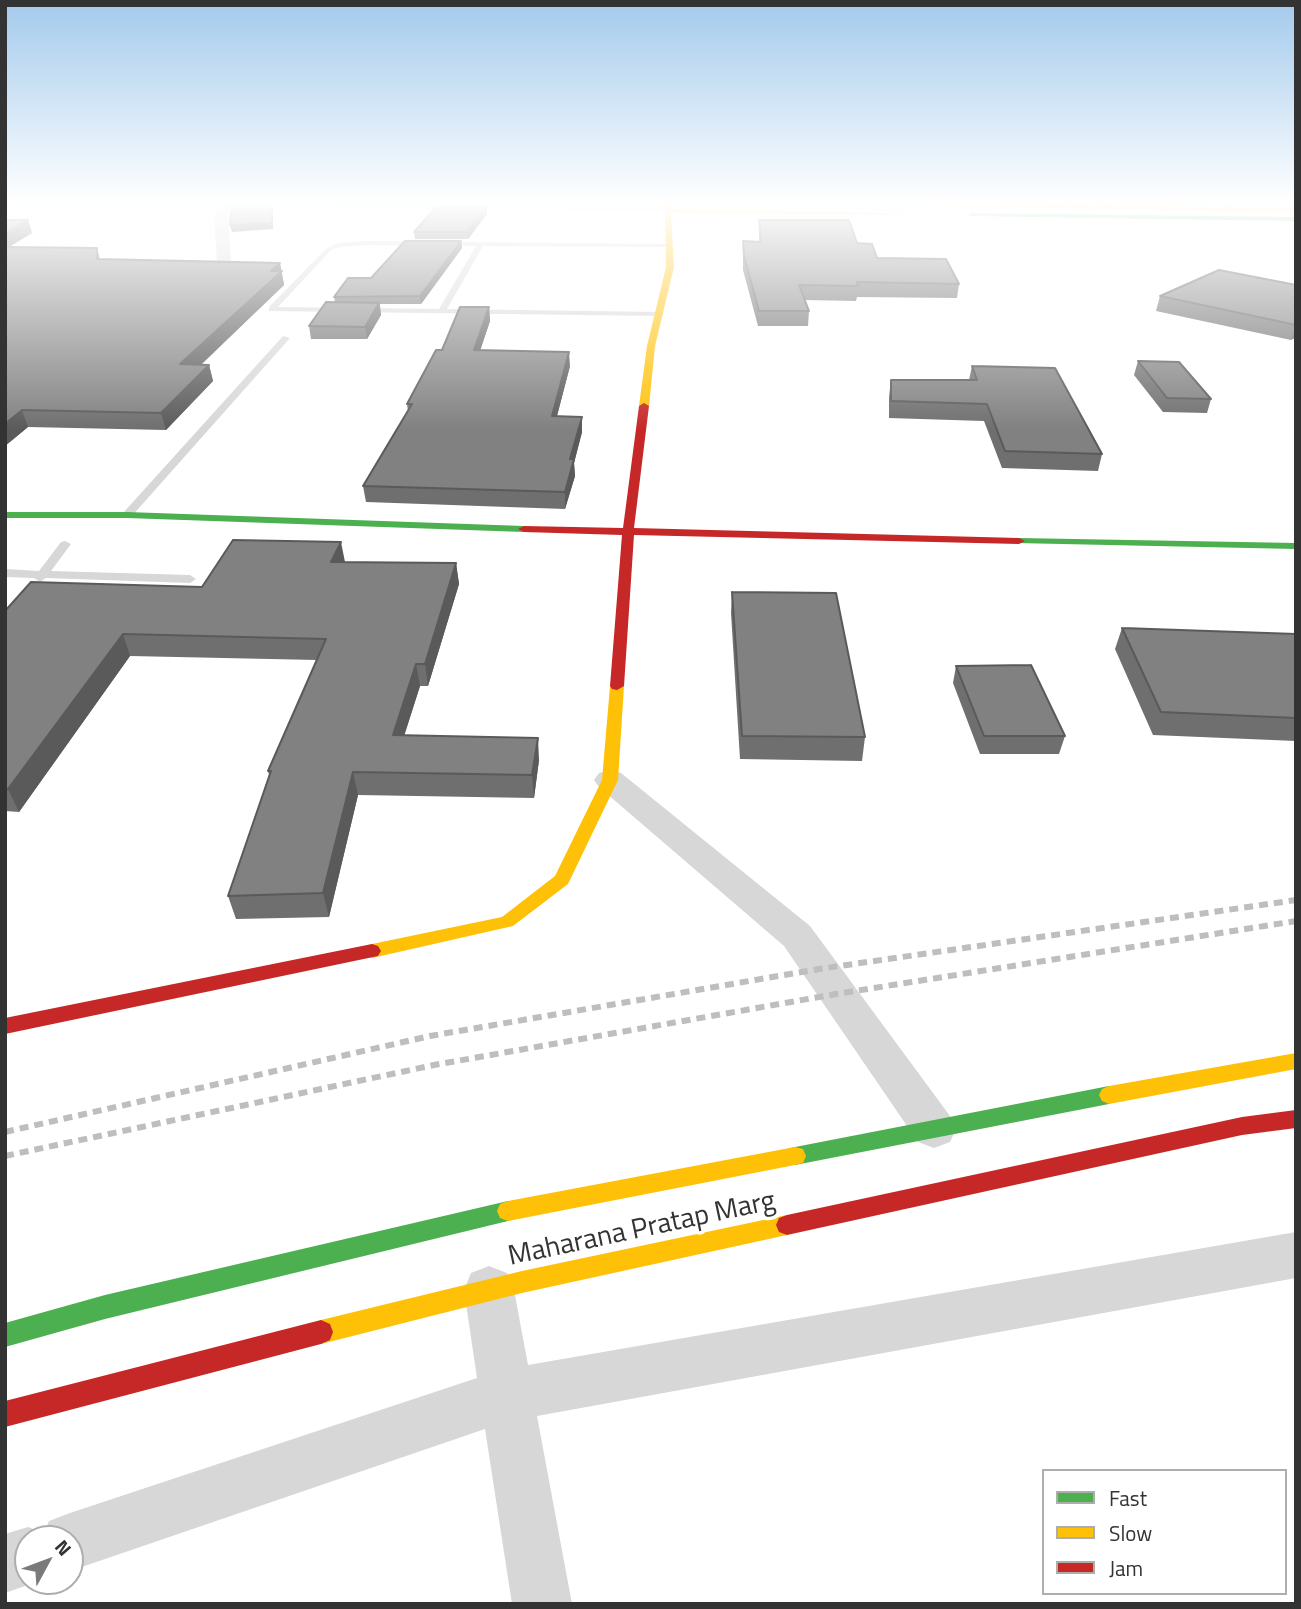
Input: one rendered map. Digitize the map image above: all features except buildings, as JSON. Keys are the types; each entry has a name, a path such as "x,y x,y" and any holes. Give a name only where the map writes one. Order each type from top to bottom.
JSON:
{"street":[{"path":"5,1026 197,989 507,922 562,880 610,780 628,533 652,346 667,279"},
{"path":"5,516 127,514 628,533 1296,545"},
{"path":"610,780 797,936 934,1129"},
{"name":"Maharana Pratap Marg","path":"5,1335 118,1304 510,1211 1210,1075 1296,1061"},
{"name":"Maharana Pratap Marg","path":"5,1414 489,1290 1242,1126 1296,1119"},
{"path":"84,1537 507,1395 1296,1255"},
{"path":"489,1290 542,1604"}],"lane":[{"path":"300,279 272,309 660,314"},
{"path":"442,311 461,279"},
{"path":"127,514 286,338"},
{"path":"28,592 65,544"},
{"path":"5,573 190,579"}],"railway":[{"path":"5,1132 430,1036 819,969 1296,900"},
{"path":"5,1156 434,1065 836,994 1296,921"}],"traffic: fast":[{"path":"5,515 127,515 524,529"},
{"path":"1019,541 1296,546"},
{"path":"795,1156 1109,1095"},
{"path":"5,1335 105,1307 508,1211"}],"traffic: slow":[{"path":"644,406 651,346 667,279"},
{"path":"372,951 507,922 562,880 610,780 617,686"},
{"path":"1109,1095 1296,1061"},
{"path":"508,1211 795,1156"},
{"path":"321,1332 522,1282 787,1225"}],"traffic: jam":[{"path":"617,686 628,533 644,406"},
{"path":"524,529 1019,541"},
{"path":"5,1026 372,951"},
{"path":"787,1225 1242,1126 1296,1119"},
{"path":"5,1414 321,1332"}]}
